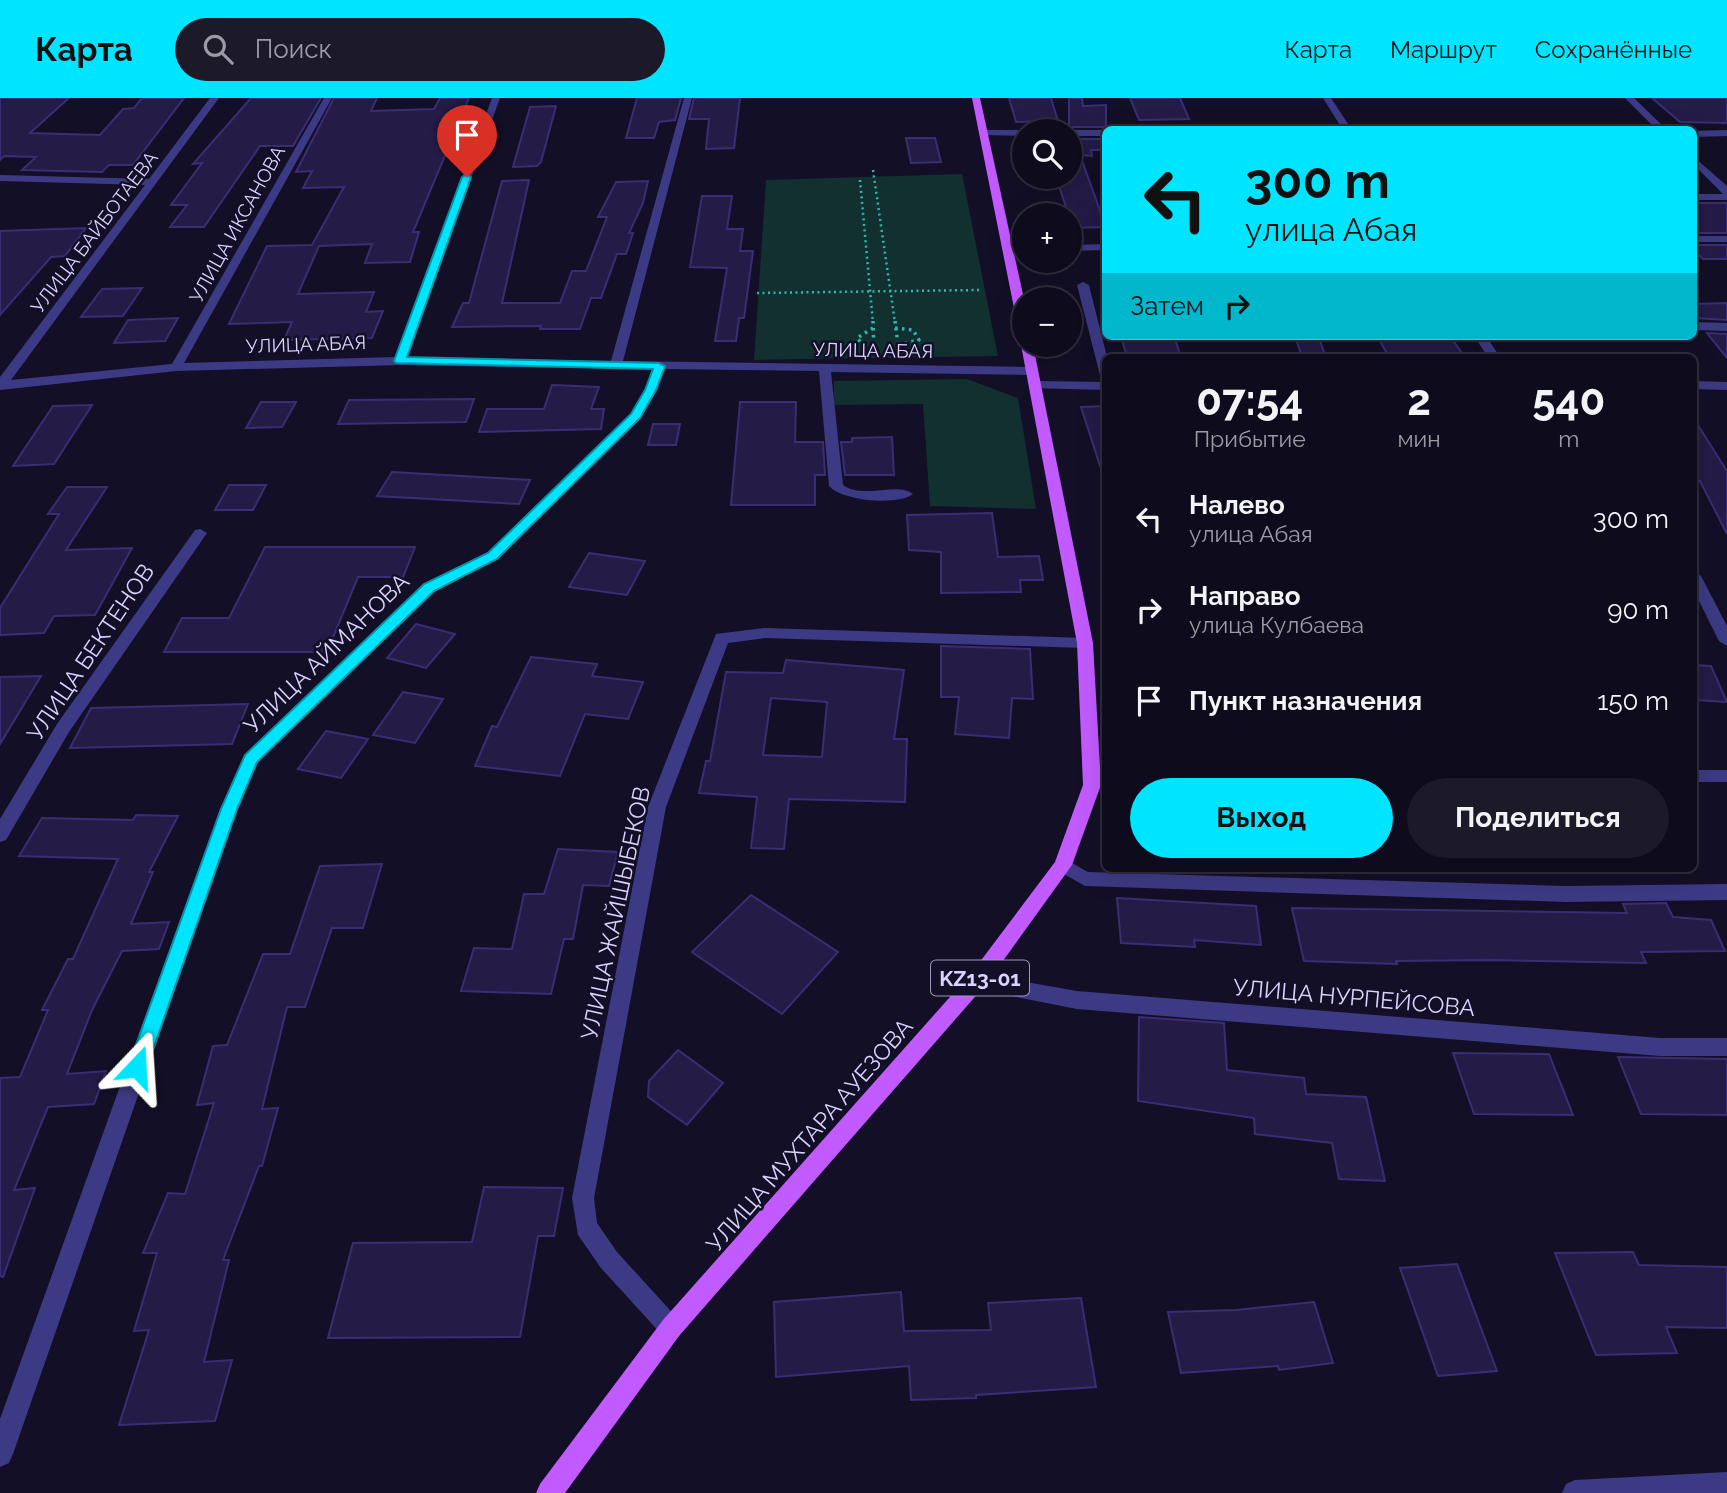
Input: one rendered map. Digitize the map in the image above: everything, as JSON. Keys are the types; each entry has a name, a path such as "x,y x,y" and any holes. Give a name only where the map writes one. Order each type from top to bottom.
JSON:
{"main road":[{"path":"976,98 1016,287"},
{"name":"УЛИЦА МУХТАРА АУЕЗОВА","path":"549,1493 671,1328 980,977 1063,866 1099,772 1085,643 1030,357"}],"street":[{"name":"УЛИЦА БАЙБОТАЕВА","path":"1,385 215,98"},
{"name":"УЛИЦА ИКСАНОВА","path":"176,367 328,98"},
{"path":"400,361 496,98"},
{"path":"616,365 688,98"},
{"path":"1327,98 1345,126"},
{"path":"1629,98 1659,126"},
{"path":"985,133 1012,133"},
{"path":"1082,133 1102,133"},
{"path":"1697,134 1727,134"},
{"path":"1698,156 1727,176"},
{"path":"1698,156 1727,194"},
{"path":"0,178 153,182"},
{"path":"1697,197 1727,194"},
{"path":"1697,239 1727,239"},
{"path":"1082,248 1102,247"},
{"path":"1008,249 1012,249"},
{"path":"1083,285 1102,359"},
{"path":"1697,327 1727,327"},
{"name":"УЛИЦА АБАЯ","path":"1,385 176,367 400,361 880,370 1034,378 1102,386"},
{"name":"УЛИЦА АЙМАНОВА","path":"0,1454 229,809 250,759 429,587 492,556 635,416 651,390 659,366"},
{"path":"825,369 836,486 841,491 852,494 906,494"},
{"path":"1697,385 1725,389"},
{"name":"УЛИЦА БЕКТЕНОВ","path":"0,835 64,728 200,533"},
{"path":"1697,582 1727,641"},
{"name":"УЛИЦА ЖАЙШЫБЕКОВ","path":"671,1328 609,1260 586,1227 583,1198 657,807 722,638 765,633 1085,643"},
{"path":"1697,776 1727,776"},
{"path":"1063,866 1085,879 1566,894 1727,892"},
{"name":"УЛИЦА НУРПЕЙСОВА","path":"980,977 1001,986 1077,1000 1660,1047 1727,1048"},
{"path":"1575,1493 1727,1485"}],"path":[{"path":"873,170 899,353 886,353 880,370"},
{"path":"860,180 872,291 874,346 880,370"},
{"path":"757,293 979,290"},
{"path":"873,328 857,338 862,344 874,346"},
{"path":"895,328 913,330 919,341 898,345"}],"green space":[{"path":"962,174 998,356 754,360 766,180"},
{"path":"967,379 1018,398 1036,509 930,506 923,404 834,405 834,381"}],"building":[{"path":"0,98 69,98 30,133 100,135 123,109 134,108 142,98 184,98 133,165 109,165 102,172 22,170 36,157 4,156 0,160"},
{"path":"251,98 321,98 293,146 260,146 204,227 170,227 187,205 171,205 202,163 193,164"},
{"path":"334,98 377,98 371,111 434,109 440,98 469,98 413,232 419,232 410,262 365,263 372,244 319,246 298,294 374,292 366,312 383,311 372,338 284,340 292,322 229,324 267,246 312,245 344,187 303,188 312,171 296,172"},
{"path":"637,98 681,98 675,120 659,122 654,138 626,138"},
{"path":"694,98 740,98 734,148 706,149 709,119 689,119"},
{"path":"1009,98 1051,98 1057,119 1015,119"},
{"path":"1069,98 1082,98 1083,106 1106,105 1106,126 1082,127 1082,119 1069,119"},
{"path":"1130,98 1180,98 1189,119 1139,120"},
{"path":"1652,98 1727,98 1727,123 1680,122"},
{"path":"556,106 541,162 537,166 513,167 530,107"},
{"path":"906,138 935,138 941,162 911,163"},
{"path":"1082,139 1102,139 1102,150 1091,150 1092,156 1082,155"},
{"path":"1082,161 1102,216 1102,227 1082,228 1082,203 1065,203 1060,189 1082,189"},
{"path":"529,180 502,303 560,303 572,271 586,271 607,217 598,217 616,182 648,181 643,203 629,233 633,233 626,254 617,254 601,298 591,298 580,329 540,329 541,326 452,327 463,303 469,303 502,181"},
{"path":"702,196 732,196 727,229 743,229 740,251 753,251 744,318 739,318 736,341 715,341 727,268 690,267"},
{"path":"1697,203 1727,203 1727,233 1697,233"},
{"path":"86,228 65,256 51,257 0,315 0,231"},
{"path":"1697,245 1727,245 1727,259 1703,259 1697,253"},
{"path":"142,288 123,316 81,317 102,289"},
{"path":"1727,303 1727,320 1697,318 1697,304"},
{"path":"178,318 165,341 114,343 128,320"},
{"path":"1707,333 1727,334 1727,358"},
{"path":"1122,340 1175,340 1180,354 1126,354"},
{"path":"1296,340 1320,340 1325,354 1301,354"},
{"path":"1379,340 1453,340 1463,354 1387,354"},
{"path":"552,385 599,387 591,409 604,409 601,429 479,432 487,409 544,409"},
{"path":"474,399 466,422 338,424 349,400"},
{"path":"261,402 296,402 282,427 246,428"},
{"path":"740,402 796,402 795,442 823,442 825,475 815,475 815,505 731,505"},
{"path":"92,405 54,464 13,466 53,406"},
{"path":"1102,406 1102,469 1101,469 1081,407"},
{"path":"653,424 680,424 676,445 648,445"},
{"path":"1697,424 1727,471 1727,534 1700,481 1697,481"},
{"path":"892,437 894,475 845,475 841,442 852,442 852,438"},
{"path":"392,472 530,480 519,504 377,496"},
{"path":"229,485 266,485 253,510 215,510"},
{"path":"67,487 107,487 66,550 132,548 95,615 54,616 44,633 0,635 0,608 59,514 48,514"},
{"path":"992,513 998,557 1039,556 1043,580 1020,580 1021,592 941,593 941,552 909,550 907,515"},
{"path":"265,547 415,547 403,577 358,577 327,652 164,652 182,618 229,618"},
{"path":"589,553 645,561 627,595 569,587"},
{"path":"416,624 455,634 426,668 387,658"},
{"path":"941,646 1030,649 1033,699 1012,698 1009,738 955,734 959,697 941,697"},
{"path":"531,657 597,664 592,676 643,682 628,719 585,714 560,776 475,766 492,726 497,727"},
{"path":"786,660 904,670 894,739 907,739 905,802 789,799 784,849 751,848 757,797 699,793 706,761 710,761 726,672 783,673","holes":["771,698 827,702 822,757 763,755"]},
{"path":"1697,665 1711,666 1727,702 1697,700"},
{"path":"41,676 0,744 0,677"},
{"path":"403,692 443,699 415,743 373,735"},
{"path":"248,704 232,744 70,748 91,708"},
{"path":"326,731 368,739 341,778 298,769"},
{"path":"136,815 178,816 149,872 153,872 131,924 169,922 159,949 122,951 92,1010 67,1074 106,1071 94,1104 48,1107 14,1190 35,1188 3,1277 0,1276 0,1078 20,1077 48,1010 42,1010 68,959 73,959 118,859 19,856 42,818 133,820"},
{"path":"558,849 618,852 609,886 583,885 573,939 564,939 551,994 461,991 474,948 512,949 524,894 544,894"},
{"path":"382,864 363,928 332,928 305,1007 287,1007 262,1109 278,1108 262,1166 259,1166 223,1260 229,1260 204,1362 232,1360 215,1421 119,1425 149,1330 134,1331 157,1253 143,1253 168,1193 185,1194 214,1103 197,1105 213,1046 227,1045 263,954 290,954 320,866"},
{"path":"751,895 838,952 782,1014 692,952"},
{"path":"1117,898 1256,906 1261,945 1194,940 1195,947 1121,943"},
{"path":"1666,903 1673,917 1711,920 1725,951 1641,952 1646,963 1490,960 1396,961 1397,964 1304,961 1292,908 1627,913 1623,904"},
{"path":"1139,1017 1224,1023 1227,1070 1304,1078 1306,1094 1366,1097 1385,1181 1339,1179 1332,1143 1255,1134 1254,1118 1138,1101"},
{"path":"678,1050 723,1083 687,1125 648,1097 649,1081"},
{"path":"1453,1053 1549,1054 1573,1115 1474,1114"},
{"path":"1618,1057 1727,1059 1727,1115 1641,1114"},
{"path":"484,1187 563,1188 554,1236 538,1236 520,1337 328,1338 353,1243 472,1242"},
{"path":"1633,1252 1639,1265 1727,1267 1727,1328 1666,1327 1677,1353 1596,1355 1555,1253"},
{"path":"1457,1264 1497,1371 1438,1376 1400,1268"},
{"path":"901,1292 904,1331 991,1330 988,1303 1081,1298 1096,1387 976,1395 976,1398 911,1400 909,1366 776,1377 774,1302"},
{"path":"1314,1302 1333,1363 1279,1370 1278,1366 1181,1373 1168,1312 1236,1310"}],"route":[{"path":"137,1067 229,809 250,759 429,587 492,556 635,416 651,390 659,366 400,361 467,177"}]}
